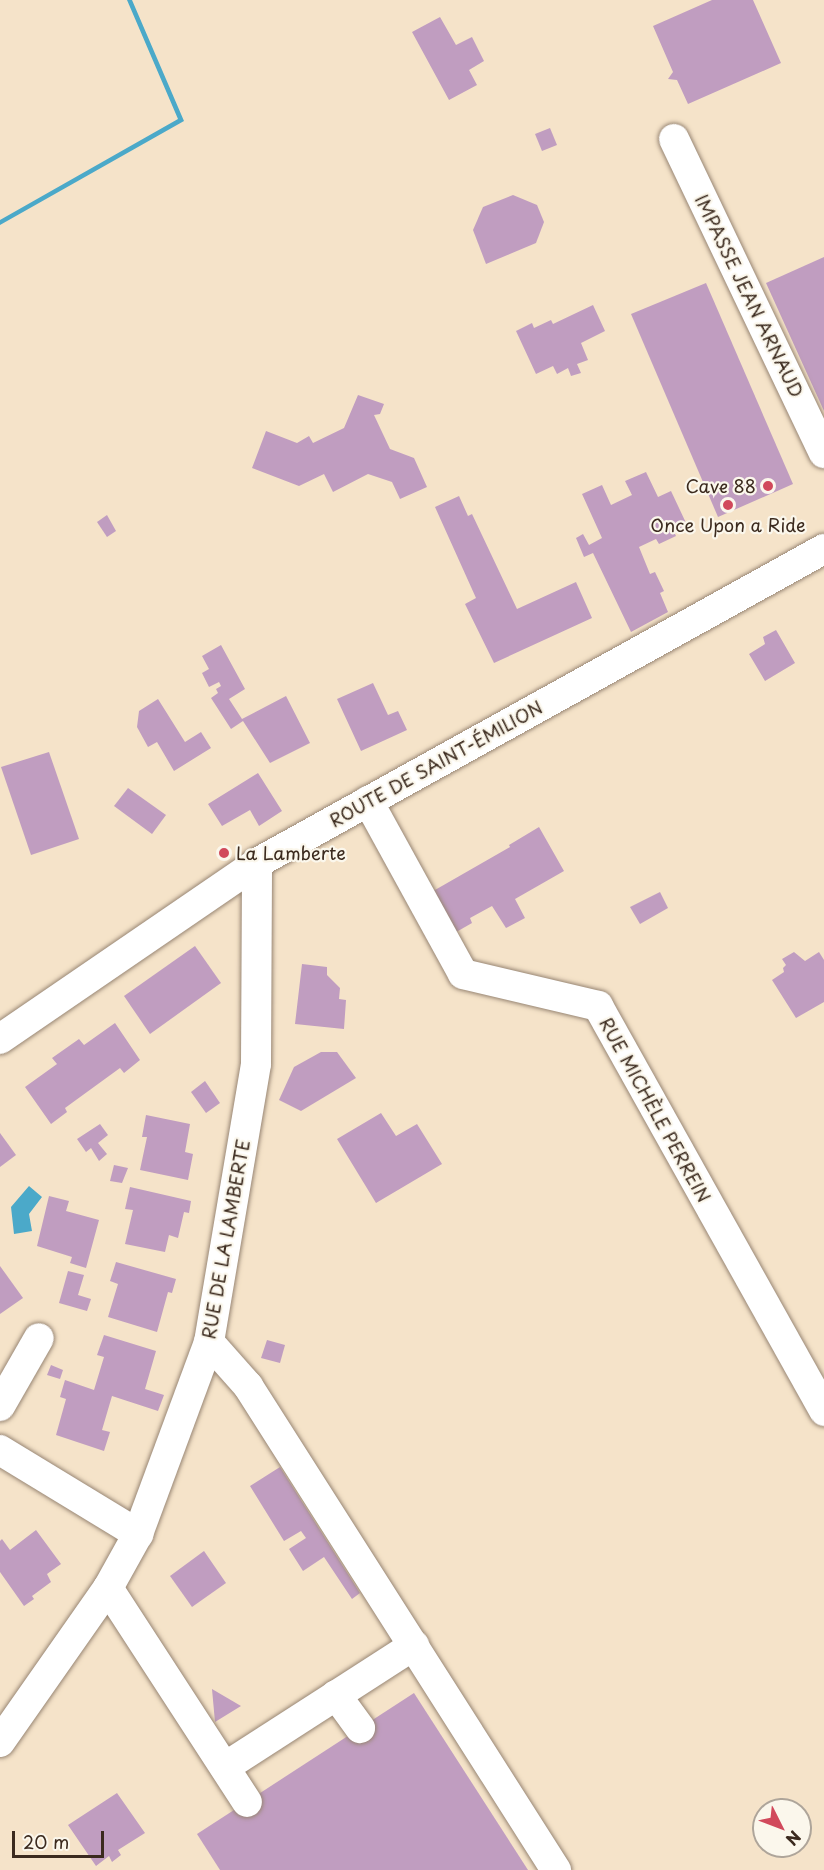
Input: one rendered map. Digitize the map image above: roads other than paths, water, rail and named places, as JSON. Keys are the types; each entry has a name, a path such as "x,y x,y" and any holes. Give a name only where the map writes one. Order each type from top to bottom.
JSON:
{"street":[{"name":"IMPASSE JEAN ARNAUD","path":"674,139 824,453"},
{"name":"ROUTE DE SAINT-ÉMILION","path":"0,1039 257,862 824,549"},
{"name":"RUE MICHÈLE PERREIN","path":"368,801 464,974 598,1006 824,1411"},
{"name":"RUE DE LA LAMBERTE","path":"0,1742 108,1588 138,1533 209,1342 256,1064 257,862"},
{"path":"0,1406 39,1338"},
{"path":"209,1342 248,1386 556,1870"},
{"path":"0,1450 138,1533"},
{"path":"108,1588 247,1802"},
{"path":"225,1767 414,1645"},
{"path":"336,1695 360,1728"}],"water":[{"path":"127,0 132,0 184,121 0,225 0,220 178,119"},
{"path":"29,1186 42,1197 29,1214 32,1231 14,1234 11,1207"}],"place":[{"name":"Cave 88","path":"768,486"},
{"name":"Once Upon a Ride","path":"728,505"},
{"name":"La Lamberte","path":"224,853"}]}
